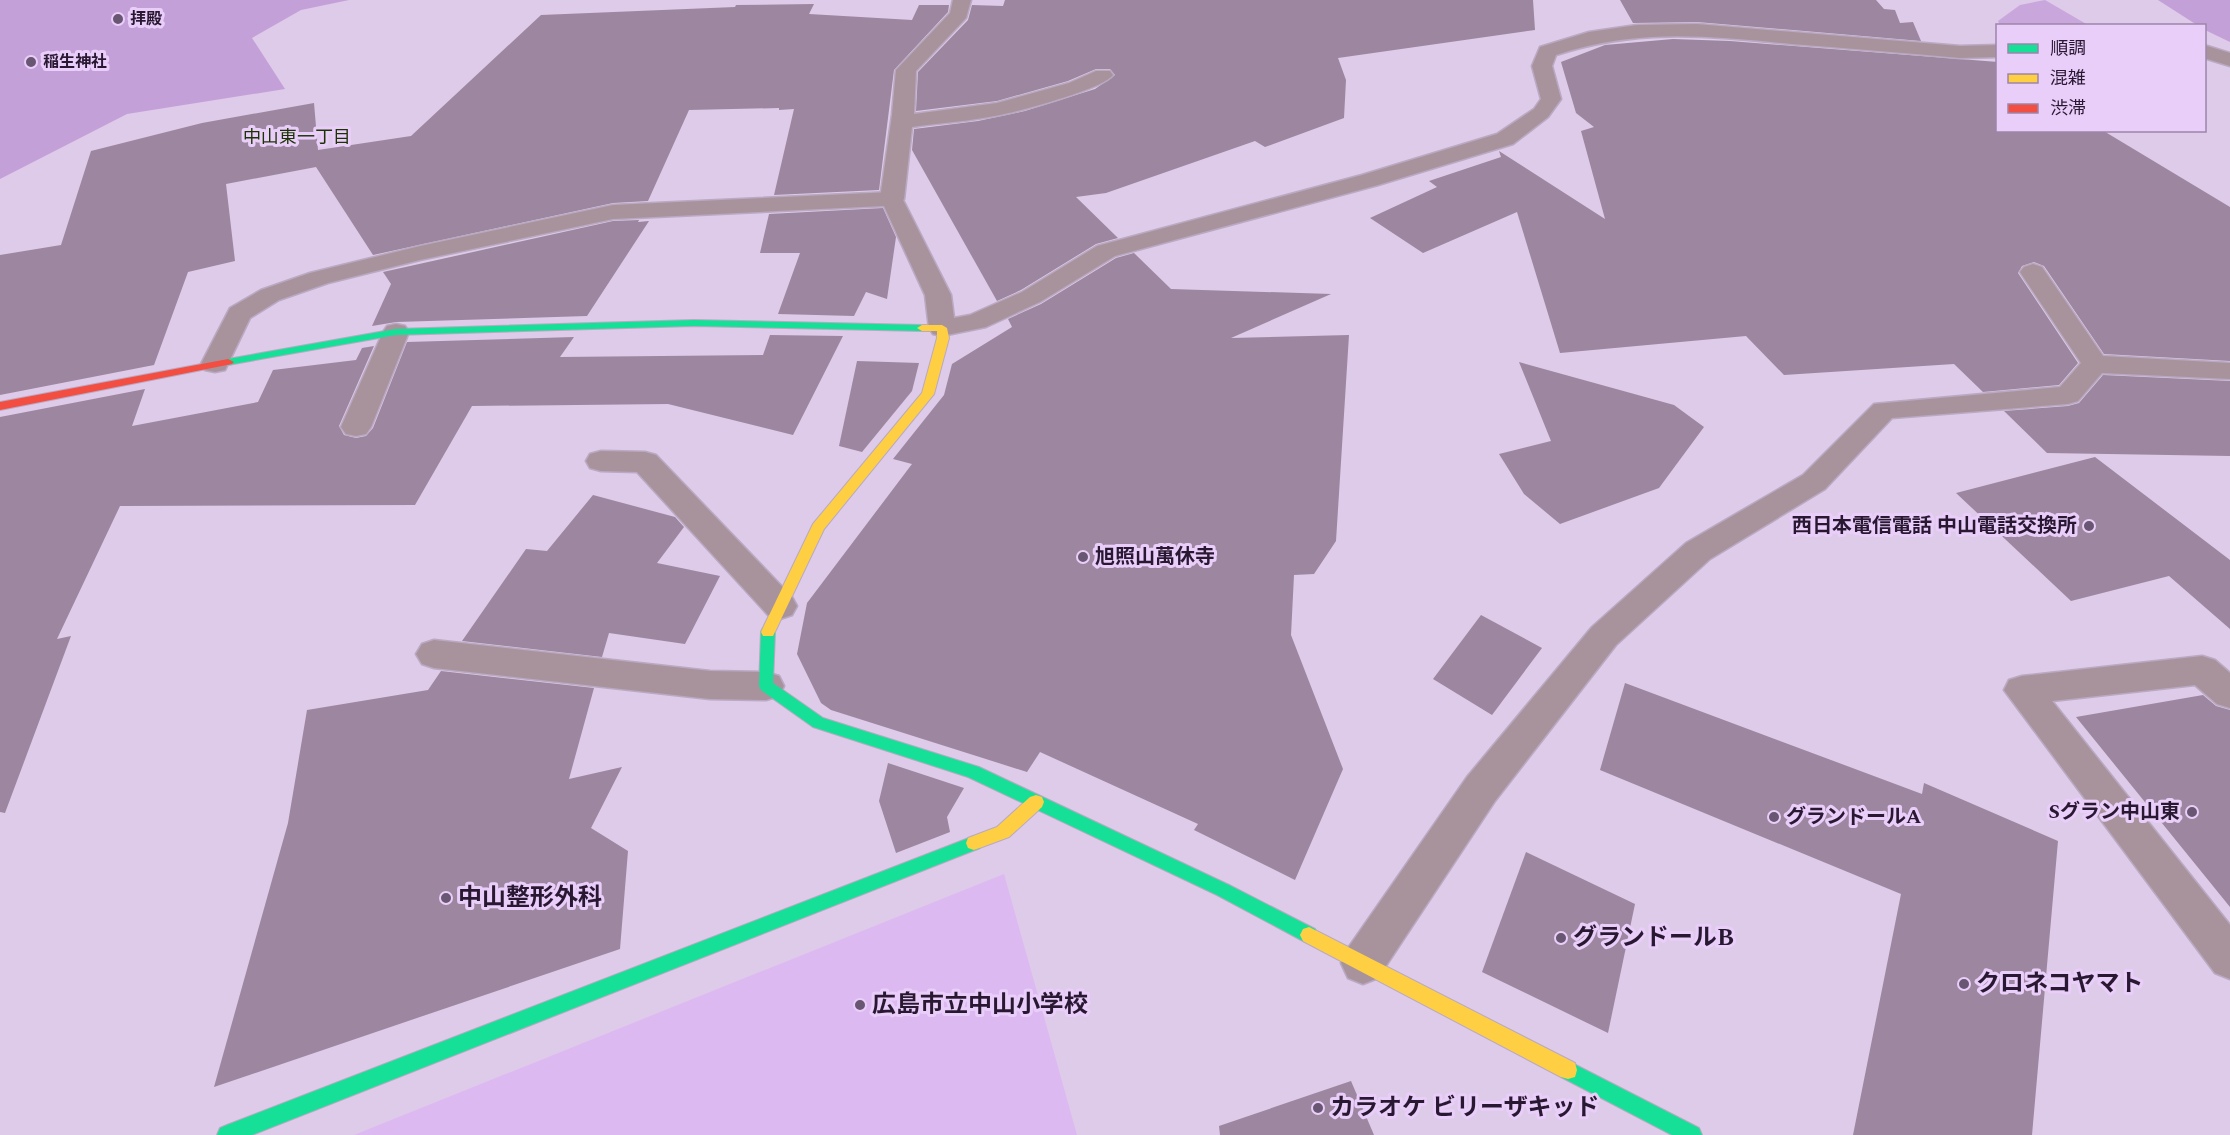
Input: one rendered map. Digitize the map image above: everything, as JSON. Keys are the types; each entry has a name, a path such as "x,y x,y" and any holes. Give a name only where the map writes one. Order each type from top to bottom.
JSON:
{"street":[{"path":"766,686 768,628 818,527 928,394 943,338 938,296 892,199 906,70 959,14 962,0"},
{"path":"0,406 396,332 694,323 942,328 981,332 1031,297 1106,251 1371,180 1505,139 1541,114 1551,99 1542,66 1547,51 1589,38 1637,31 1697,30 1960,52 1996,51"},
{"path":"2206,51 2230,60"},
{"path":"902,122 999,109 1076,87 1103,75"},
{"path":"215,364 239,314 270,294 319,278 420,253 613,212 892,199"},
{"path":"2033,272 2095,364"},
{"path":"356,427 396,332"},
{"path":"2095,364 2230,371"},
{"path":"1363,963 1481,789 1604,636 1698,551 1814,482 1884,410 2068,395 2095,364"},
{"path":"601,461 645,462 780,606"},
{"path":"434,654 710,685 766,686 818,723 973,772 1223,890 1692,1135"},
{"path":"2230,694 2202,670 2022,690 2230,959"},
{"path":"227,1135 1003,832 1036,801"}],"shaded area":[{"path":"0,0 349,0 301,10 252,38 285,89 127,114 0,179"},
{"path":"2045,0 2086,24 2000,24 1998,21 2020,5"},
{"path":"2158,0 2230,0 2230,42 2206,30 2206,24 2195,24"},
{"name":"広島市立中山小学校","path":"1004,874 1077,1135 354,1135"}],"building":[{"path":"1005,0 1533,0 1535,30 1338,58 1346,80 1344,118 1265,147 1255,141 1106,193 1076,197 1118,238 1096,244 1021,290 997,301 912,150 914,129 978,121 1025,111 1095,89 1115,75 1110,69 1096,69 1068,81 997,101 916,111 918,72 968,20 972,5 1003,6"},
{"path":"1620,0 1876,0 1884,9 1895,10 1900,23 1913,22 1921,41 1697,22 1633,23"},
{"path":"814,4 809,14 912,20 919,5 949,5 948,12 894,70 879,190 774,195 794,109 779,110 779,108 689,110 648,201 613,203 373,255 316,167 226,184 235,261 188,272 154,365 0,395 0,255 61,245 91,151 202,123 314,103 318,150 411,136 541,15 735,7 736,5"},
{"path":"1673,39 1730,41 1996,62 1996,132 2105,132 2230,207 2230,361 2104,354 2044,266 2034,262 2022,266 2018,273 2078,363 2059,385 1983,392 1954,364 1784,375 1746,336 1560,353 1517,212 1423,253 1370,218 1437,187 1429,181 1501,157 1499,151 1605,219 1581,131 1594,127 1576,113 1561,62 1605,45"},
{"path":"883,208 896,237 887,299 866,292 854,316 778,314 800,253 760,253 769,214"},
{"path":"639,220 638,222 649,221 587,316 396,322 372,326 391,284 383,272 613,221"},
{"name":"旭照山萬休寺","path":"1134,253 1171,289 1331,294 1231,338 1349,335 1336,541 1314,574 1294,575 1291,635 1343,769 1295,880 1194,830 1198,824 1040,752 1027,772 831,710 821,703 797,654 807,603 912,464 893,459 944,395 952,364 1012,327 1008,319 1041,304 1116,258"},
{"path":"770,335 843,336 793,435 668,404 472,406 415,505 120,506 57,639 71,636 5,813 0,812 0,417 145,389 132,426 258,402 273,370 356,360 362,348 374,346 339,426 344,435 356,438 366,436 373,428 407,342 574,337 560,357 763,355"},
{"path":"857,361 919,363 912,391 862,452 839,446"},
{"path":"1519,362 1674,405 1704,427 1659,488 1560,524 1524,494 1499,454 1551,441"},
{"path":"2103,375 2230,381 2230,456 2047,453 2004,411 2068,406 2079,403"},
{"name":"西日本電信電話 中山電話交換所","path":"2095,457 2230,560 2230,629 2169,576 2071,601 1956,493"},
{"path":"593,495 675,517 684,527 657,563 720,576 685,644 609,633 602,657 462,641 526,549 547,551"},
{"path":"1481,615 1542,648 1492,715 1433,679"},
{"name":"中山整形外科","path":"441,671 594,688 569,779 622,767 591,828 628,851 620,949 214,1087 288,823 307,710 428,690"},
{"name":"クロネコヤマト","path":"1625,683 1922,794 1924,783 2058,841 2032,1135 1853,1135 1901,894 1600,770"},
{"name":"Sグラン中山東","path":"2203,695 2216,706 2230,710 2230,907 2076,717"},
{"path":"888,763 964,788 947,817 950,832 896,853 879,801"},
{"name":"グランドールB","path":"1526,852 1635,904 1608,1033 1482,972"},
{"name":"カラオケ ビリーザキッド","path":"1351,1081 1374,1135 1220,1135 1219,1126"}],"traffic: fast":[{"path":"228,362 396,332 694,323 922,328"},
{"path":"768,632 766,686 818,723 973,772 1223,890 1309,935"},
{"path":"227,1135 974,843"},
{"path":"1568,1070 1692,1135"}],"traffic: slow":[{"path":"768,632 818,527 928,394 943,338 942,328 922,328"},
{"path":"974,843 1003,832 1036,802"},
{"path":"1309,935 1568,1070"}],"traffic: jam":[{"path":"0,406 228,362"}],"place":[{"name":"拝殿","path":"118,19"},
{"name":"稲生神社","path":"31,62"},
{"name":"西日本電信電話 中山電話交換所","path":"2089,526"},
{"name":"旭照山萬休寺","path":"1083,557"},
{"name":"Sグラン中山東","path":"2192,812"},
{"name":"グランドールA","path":"1774,817"},
{"name":"中山整形外科","path":"446,898"},
{"name":"グランドールB","path":"1561,938"},
{"name":"クロネコヤマト","path":"1964,984"},
{"name":"広島市立中山小学校","path":"860,1005"},
{"name":"カラオケ ビリーザキッド","path":"1318,1108"}],"district":[{"name":"中山東一丁目","path":"297,137"}]}
